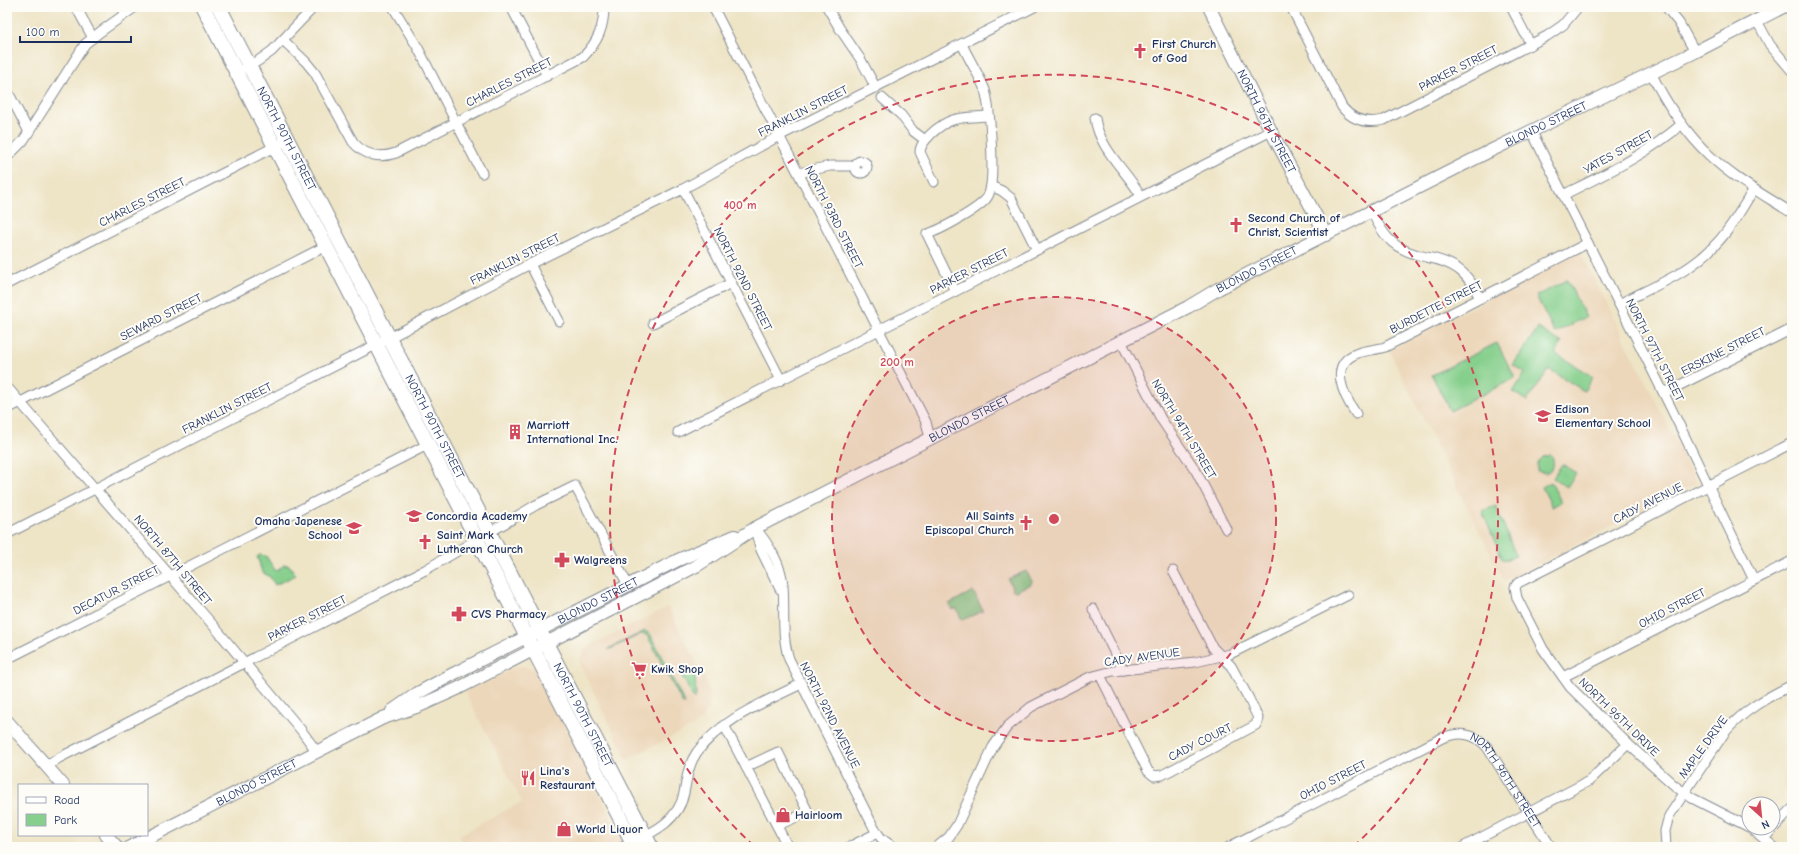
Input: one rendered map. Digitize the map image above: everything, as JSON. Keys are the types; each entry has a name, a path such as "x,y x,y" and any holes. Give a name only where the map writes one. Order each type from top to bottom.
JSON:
{"main road":[{"name":"NORTH 90TH STREET","path":"203,7 288,140 383,341 429,444 484,536"},
{"name":"NORTH 90TH STREET","path":"219,7 275,147 326,246 383,341 537,639 648,841"},
{"name":"NORTH 96TH STREET","path":"1209,7 1271,131 1326,234"},
{"name":"BLONDO STREET","path":"537,639 628,585 678,560 755,528 1121,341 1326,234 1783,7"},
{"name":"BLONDO STREET","path":"130,847 383,718 406,701 429,687 698,565 755,528"},
{"name":"NORTH 90TH STREET","path":"537,639 630,845"},
{"path":"7,721 62,784"},
{"path":"107,836 117,847"}],"street":[{"path":"76,7 93,38"},
{"path":"7,157 17,148 29,132 79,53 93,38 135,7"},
{"path":"243,69 265,57 314,7"},
{"path":"393,7 403,20 482,173"},
{"path":"511,7 547,76"},
{"name":"CHARLES STREET","path":"283,40 315,73 357,147 370,154 379,156 396,153 584,57 593,46 602,26 604,7"},
{"name":"NORTH 93RD STREET","path":"713,7 926,422 930,438"},
{"path":"827,7 861,60 876,88"},
{"name":"FRANKLIN STREET","path":"7,534 530,264 683,189 779,136 1034,7"},
{"name":"PARKER STREET","path":"1291,7 1342,107 1350,115 1361,121 1368,122 1384,120 1531,45 1559,28 1578,7"},
{"path":"1511,7 1531,45"},
{"path":"1666,7 1680,23 1695,52"},
{"path":"1757,21 1770,45 1792,71"},
{"path":"955,291 927,234 982,205 989,195 992,179 989,116 985,90 962,44"},
{"path":"1651,73 1665,100 1682,124 1709,155 1754,190 1792,213"},
{"path":"7,90 29,132"},
{"path":"882,98 901,115 913,131 925,140"},
{"path":"934,182 920,152 920,148 925,140 938,127 949,121 989,116"},
{"path":"1094,118 1096,129 1102,142 1141,196"},
{"name":"YATES STREET","path":"1564,195 1642,154 1664,140 1682,124"},
{"name":"PARKER STREET","path":"678,432 1271,131"},
{"name":"NORTH 97TH STREET","path":"1532,132 1664,393 1754,580"},
{"name":"CHARLES STREET","path":"7,284 288,140"},
{"path":"799,173 830,166 855,166"},
{"path":"991,186 1002,191 1011,198 1037,250"},
{"name":"NORTH 92ND STREET","path":"683,189 781,380"},
{"path":"1619,304 1684,270 1703,257 1725,233 1754,190"},
{"path":"1372,212 1384,235 1393,244 1408,252 1439,259 1457,268 1468,279 1480,298"},
{"name":"BURDETTE STREET","path":"1356,414 1349,403 1340,380 1341,369 1348,359 1358,352 1385,347 1588,243"},
{"name":"SEWARD STREET","path":"7,409 326,246"},
{"path":"530,264 559,321"},
{"path":"653,323 731,283"},
{"name":"ERSKINE STREET","path":"1664,393 1792,329"},
{"name":"NORTH 94TH STREET","path":"1121,341 1161,419 1196,471 1226,529"},
{"name":"NORTH 87TH STREET","path":"7,387 301,730 317,752"},
{"name":"CADY AVENUE","path":"1516,585 1792,443"},
{"name":"DECATUR STREET","path":"7,659 429,444"},
{"name":"PARKER STREET","path":"47,766 425,570 536,504 575,486 628,585"},
{"name":"NORTH 92ND AVENUE","path":"755,528 761,550 783,596 786,651 801,684 879,835"},
{"name":"OHIO STREET","path":"1563,678 1792,561"},
{"path":"1173,571 1213,648 1221,656"},
{"name":"NORTH 96TH DRIVE","path":"1516,585 1515,592 1517,598 1543,649 1563,678 1579,697 1666,779 1684,792 1741,822"},
{"name":"CADY AVENUE","path":"937,847 949,837 957,825 992,747 1007,727 1031,707 1090,677 1123,670 1195,662 1221,656 1251,645 1348,595"},
{"path":"1093,609 1123,670"},
{"name":"CADY COURT","path":"1100,675 1148,770 1154,776 1162,775 1256,726 1258,718 1249,699 1231,666 1221,656"},
{"path":"630,845 648,841 676,813 682,801 688,772 693,758 707,740 724,725 739,715 801,684"},
{"name":"MAPLE DRIVE","path":"1666,847 1666,826 1669,816 1725,732 1734,722 1755,705 1792,685"},
{"path":"724,725 778,825 788,847"},
{"name":"NORTH 96TH STREET","path":"1449,735 1464,733 1481,741 1487,747 1551,847"},
{"name":"OHIO STREET","path":"1229,847 1449,735"},
{"path":"1463,847 1589,781 1628,744"},
{"path":"746,767 778,752 808,812 778,825"},
{"path":"1764,838 1792,809"},
{"path":"849,847 879,835 893,847"},
{"name":"NORTH 96TH DRIVE","path":"1761,836 1774,847"}],"shaded area":[{"name":"Edison Elementary School","path":"1580,252 1697,483 1504,581 1389,350"},
{"path":"668,607 706,682 711,698 708,709 702,719 694,726 627,759 581,667 579,660 586,648"},
{"path":"519,665 534,670 544,685 626,847 463,847 460,835 522,802 465,692"}],"green space":[{"path":"1567,280 1586,317 1555,333 1536,296"},
{"path":"1538,328 1562,343 1555,353 1593,377 1584,391 1549,369 1527,401 1513,392 1525,373 1513,365"},
{"path":"1497,343 1515,378 1450,411 1432,375"},
{"path":"1550,455 1552,456 1553,461 1552,469 1546,473 1537,471 1537,463 1543,457"},
{"path":"1562,464 1576,473 1567,487 1553,478"},
{"path":"1551,482 1561,502 1552,507 1542,487"},
{"path":"1496,506 1516,556 1503,561 1482,511"},
{"path":"260,555 266,556 275,570 277,571 284,565 289,565 296,575 275,585 270,577 262,572 257,557"},
{"path":"1026,571 1032,581 1031,584 1016,591 1013,590 1008,579"},
{"path":"973,591 983,611 962,620 956,608 952,610 949,604"},
{"path":"645,631 650,634 685,704 683,704 647,635 641,634 608,650"},
{"path":"689,672 695,674 696,696 694,699 681,674"}],"place":[{"name":"First Church of God","path":"1140,51"},
{"name":"Second Church of Christ, Scientist","path":"1236,225"},
{"name":"Edison Elementary School","path":"1543,416"},
{"name":"Marriott International Inc.","path":"515,432"},
{"name":"Concordia Academy","path":"414,516"},
{"name":"All Saints Episcopal Church","path":"1026,523"},
{"name":"Omaha Japenese School","path":"354,528"},
{"name":"Saint Mark Lutheran Church","path":"425,542"},
{"name":"Walgreens","path":"562,560"},
{"name":"CVS Pharmacy","path":"459,614"},
{"name":"Kwik Shop","path":"639,669"},
{"name":"Lina's Restaurant","path":"528,778"},
{"name":"Hairloom","path":"783,815"},
{"name":"World Liquor","path":"564,829"}]}
